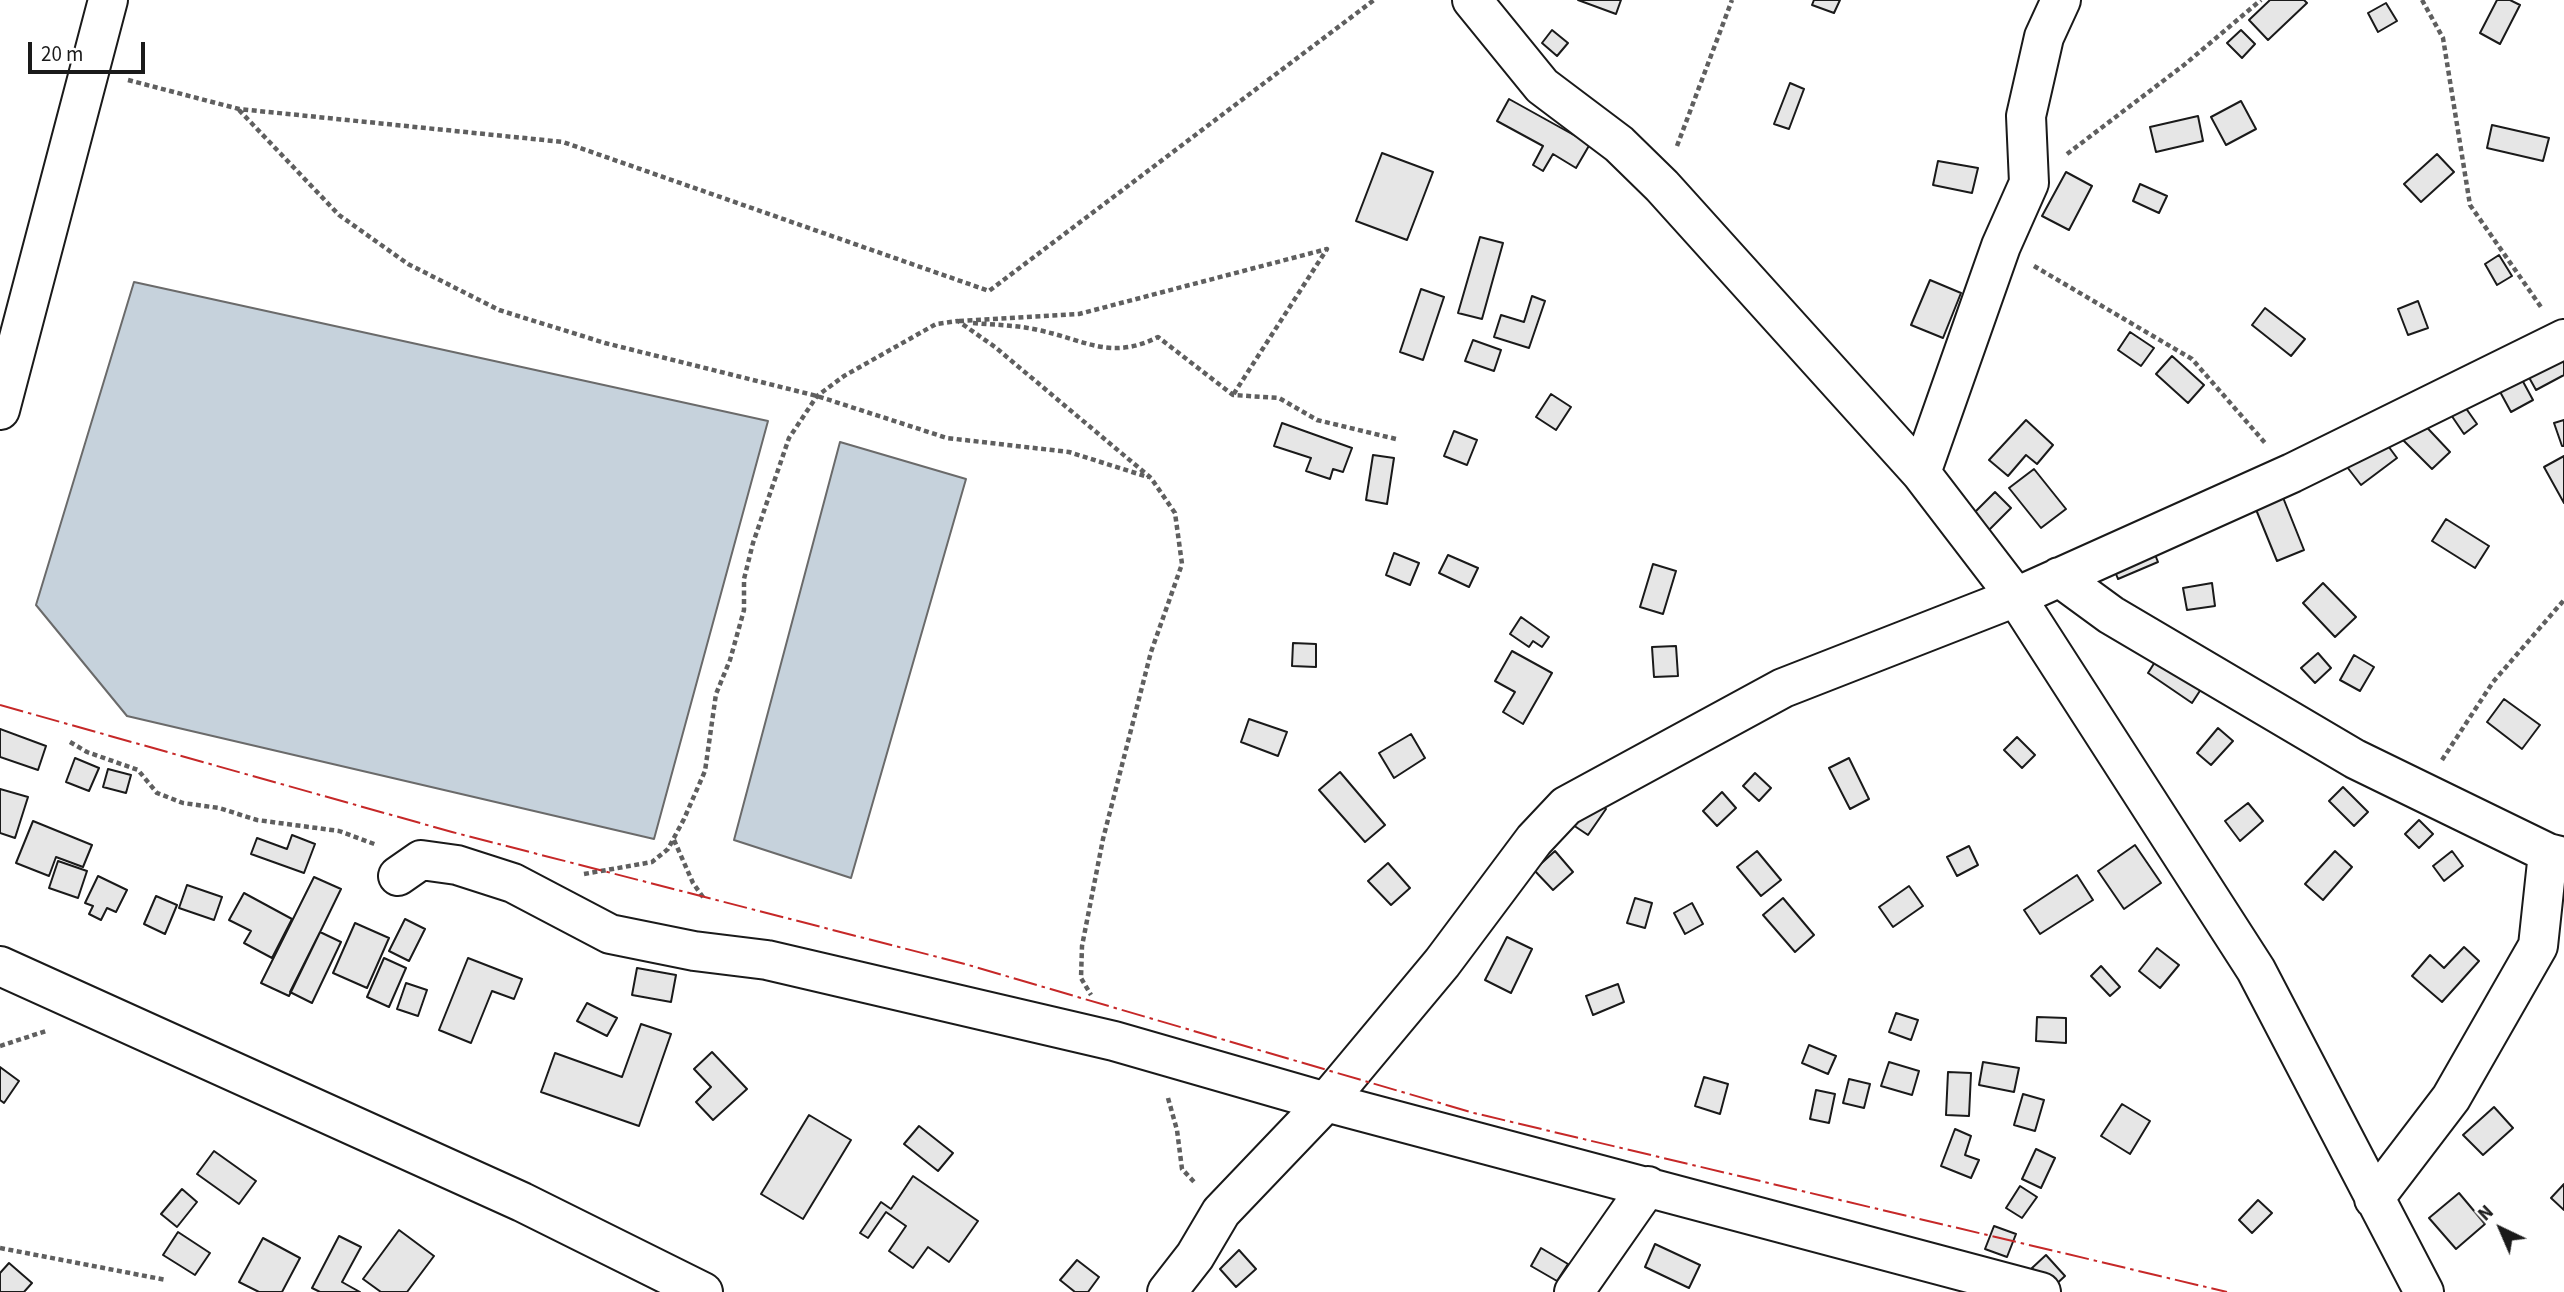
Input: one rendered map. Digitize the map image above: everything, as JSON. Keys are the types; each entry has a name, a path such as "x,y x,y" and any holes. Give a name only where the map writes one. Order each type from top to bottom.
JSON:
{"street":[{"path":"0,410 108,0"},
{"path":"1472,0 1542,86 1619,144 1662,186 1920,473 2016,597 2256,970 2424,1292"},
{"path":"1920,473 2001,246 2029,183 2026,116 2044,37 2060,0"},
{"path":"1167,1292 1195,1256 1221,1212 1326,1102 1442,963 1534,841 1566,806 1783,688 2016,597 2291,473 2564,339"},
{"path":"2059,577 2111,615 2355,759 2556,855 2538,946 2451,1098 2374,1199"},
{"path":"409,868 457,865 513,883 610,934 694,951 767,960 1138,1047 1326,1102 2041,1292"},
{"path":"0,966 522,1202 703,1292"},
{"path":"1574,1292 1648,1186"}],"path":[{"path":"88,69 239,109 562,142 989,291 1374,0"},
{"path":"1662,186 1732,0"},
{"path":"2029,183 2184,65 2261,0"},
{"path":"2422,0 2443,38 2470,205 2564,339"},
{"path":"239,109 339,215 408,264 488,304 605,344 817,396 947,438 1069,452 1151,478"},
{"path":"2001,246 2192,359 2291,473"},
{"path":"578,875 652,862 668,849 674,839 705,771 716,694 730,660 744,610 744,579 753,543 789,438 817,396 888,350 936,324 1079,314 1327,249 1233,395"},
{"path":"958,321 1037,329 1108,350 1138,347 1158,337 1233,395 1279,398 1317,420 1396,439"},
{"path":"958,321 995,346 1151,478 1175,513 1182,564 1151,652 1089,902 1082,946 1081,978 1093,998"},
{"path":"2422,790 2493,682 2564,600"},
{"path":"70,742 88,752 138,770 157,793 183,803 219,808 257,820 339,831 409,868"},
{"path":"674,839 693,883 705,900"},
{"path":"1138,1047 1164,1086 1177,1130 1182,1169 1221,1212"},
{"path":"0,1248 166,1280"}],"shaded area":[{"path":"134,282 768,421 654,839 127,716 36,605"},
{"path":"840,442 966,479 851,878 734,840"}],"building":[{"path":"1578,0 1621,0 1616,14"},
{"path":"1814,0 1840,0 1834,13 1812,5"},
{"path":"2270,0 2304,0 2307,3 2268,40 2249,20"},
{"path":"2497,0 2510,0 2520,5 2500,44 2480,33"},
{"path":"2386,3 2397,21 2378,32 2368,13"},
{"path":"1552,30 1568,43 1557,56 1542,43"},
{"path":"2241,30 2255,44 2242,58 2227,43"},
{"path":"1790,83 1804,89 1789,129 1774,124"},
{"path":"1509,99 1590,144 1576,168 1553,154 1543,171 1533,165 1543,146 1497,121"},
{"path":"2241,101 2256,129 2226,145 2211,117"},
{"path":"2198,116 2203,141 2156,152 2150,127"},
{"path":"2492,125 2549,138 2543,161 2487,148"},
{"path":"1382,153 1433,172 1407,240 1356,221"},
{"path":"2437,154 2454,172 2421,202 2404,184"},
{"path":"1938,161 1978,168 1972,193 1933,185"},
{"path":"2066,172 2092,186 2069,230 2042,216"},
{"path":"2140,184 2167,196 2159,213 2133,201"},
{"path":"1480,237 1503,243 1482,319 1458,313"},
{"path":"2499,255 2512,276 2497,285 2485,264"},
{"path":"1930,280 1961,293 1943,338 1911,325"},
{"path":"1421,289 1444,297 1423,360 1400,352"},
{"path":"1532,296 1545,301 1529,348 1494,337 1501,315 1524,322"},
{"path":"2418,301 2428,328 2408,335 2398,309"},
{"path":"2265,308 2305,339 2291,356 2252,325"},
{"path":"2130,332 2154,348 2141,366 2118,350"},
{"path":"1473,340 1501,350 1494,371 1465,361"},
{"path":"2564,352 2564,375 2536,390 2526,372"},
{"path":"2172,356 2204,385 2188,403 2156,374"},
{"path":"2514,365 2533,400 2511,412 2492,377"},
{"path":"1551,394 1571,407 1556,430 1536,417"},
{"path":"2458,397 2477,424 2464,434 2445,406"},
{"path":"2418,418 2450,452 2432,469 2399,436"},
{"path":"2026,420 2053,445 2037,464 2026,455 2008,476 1989,460"},
{"path":"2564,420 2564,446 2562,446 2554,423"},
{"path":"1282,423 1352,448 1343,472 1333,469 1330,479 1306,471 1311,458 1274,446"},
{"path":"1454,431 1477,440 1467,465 1444,456"},
{"path":"2380,435 2397,458 2361,485 2344,463"},
{"path":"1373,455 1394,458 1387,504 1366,500"},
{"path":"2564,456 2564,503 2544,467"},
{"path":"2034,469 2066,509 2041,528 2009,488"},
{"path":"1995,492 2011,508 1987,532 1971,516"},
{"path":"2282,495 2304,550 2277,561 2255,507"},
{"path":"2446,519 2489,546 2475,568 2432,541"},
{"path":"2150,542 2158,562 2118,579 2110,559"},
{"path":"1394,553 1419,563 1410,585 1386,575"},
{"path":"1448,555 1478,568 1469,587 1439,573"},
{"path":"1653,564 1676,571 1663,614 1640,607"},
{"path":"2212,583 2215,606 2187,610 2183,588"},
{"path":"2323,583 2356,617 2335,637 2303,603"},
{"path":"1521,617 1549,637 1542,647 1533,641 1529,647 1510,634"},
{"path":"1293,643 1316,644 1316,667 1292,666"},
{"path":"1676,646 1678,676 1654,677 1652,647"},
{"path":"1512,651 1552,673 1523,724 1503,712 1515,692 1495,681"},
{"path":"2318,653 2331,668 2315,683 2301,668"},
{"path":"2160,654 2205,683 2192,703 2148,673"},
{"path":"2354,655 2374,667 2360,691 2340,680"},
{"path":"2504,699 2540,725 2522,749 2487,722"},
{"path":"1249,719 1287,732 1278,756 1241,742"},
{"path":"2218,728 2233,741 2211,765 2197,753"},
{"path":"0,729 46,746 38,770 0,757"},
{"path":"1411,734 1425,758 1394,778 1379,753"},
{"path":"2017,737 2035,755 2022,768 2004,750"},
{"path":"75,758 99,768 89,791 66,782"},
{"path":"1849,758 1869,799 1850,809 1829,768"},
{"path":"108,769 131,775 126,793 103,787"},
{"path":"1340,772 1385,825 1365,842 1319,790"},
{"path":"1755,773 1771,788 1759,801 1743,786"},
{"path":"2343,787 2368,812 2354,826 2329,801"},
{"path":"0,789 28,797 15,838 0,833"},
{"path":"1722,792 1736,808 1717,826 1703,811"},
{"path":"1588,796 1606,809 1588,835 1570,823"},
{"path":"2248,803 2263,821 2240,841 2225,821"},
{"path":"2419,820 2433,834 2419,848 2405,834"},
{"path":"33,821 92,845 83,867 56,857 49,876 16,863"},
{"path":"292,835 315,844 304,873 251,854 257,838 287,849"},
{"path":"2135,845 2161,883 2124,909 2098,871"},
{"path":"1969,846 1978,865 1957,876 1947,857"},
{"path":"1555,851 1573,872 1553,890 1534,870"},
{"path":"1757,851 1781,880 1761,896 1737,867"},
{"path":"2335,851 2352,867 2323,900 2305,884"},
{"path":"2452,851 2463,866 2444,881 2433,866"},
{"path":"58,861 87,871 78,898 49,888"},
{"path":"1388,863 1410,888 1391,905 1368,881"},
{"path":"2077,875 2093,900 2040,934 2024,910"},
{"path":"98,876 127,890 116,912 107,908 101,920 89,914 93,906 85,903"},
{"path":"314,877 341,889 289,996 261,983"},
{"path":"187,885 222,897 214,920 179,908"},
{"path":"1909,886 1923,906 1893,927 1879,907"},
{"path":"244,893 292,919 272,958 244,943 251,931 229,920"},
{"path":"156,896 177,905 165,934 144,924"},
{"path":"1635,898 1652,903 1645,928 1627,923"},
{"path":"1783,898 1814,935 1795,952 1763,915"},
{"path":"1692,903 1703,924 1685,934 1674,913"},
{"path":"405,919 425,929 409,961 389,951"},
{"path":"355,923 389,938 367,988 333,973"},
{"path":"320,932 341,942 312,1003 290,992"},
{"path":"1507,937 1532,949 1511,993 1485,980"},
{"path":"2464,947 2479,961 2442,1002 2412,976 2430,955 2444,968"},
{"path":"2157,948 2179,965 2160,988 2139,971"},
{"path":"384,958 406,968 389,1007 367,997"},
{"path":"468,958 522,979 514,999 492,991 471,1043 439,1030"},
{"path":"2101,966 2120,987 2110,996 2091,976"},
{"path":"637,968 676,975 671,1002 632,995"},
{"path":"406,983 427,990 418,1016 397,1009"},
{"path":"1618,984 1624,1002 1593,1015 1586,996"},
{"path":"587,1003 617,1018 607,1036 577,1021"},
{"path":"1896,1013 1918,1020 1911,1040 1889,1032"},
{"path":"2037,1017 2066,1018 2066,1043 2036,1041"},
{"path":"641,1024 671,1034 639,1126 541,1092 555,1053 622,1077"},
{"path":"1809,1045 1836,1056 1828,1074 1802,1063"},
{"path":"712,1052 747,1089 713,1120 696,1102 711,1087 694,1069"},
{"path":"1889,1062 1919,1071 1912,1095 1881,1086"},
{"path":"1983,1062 2019,1068 2014,1092 1979,1085"},
{"path":"0,1067 19,1081 4,1103 0,1100"},
{"path":"1948,1072 1971,1073 1969,1116 1946,1115"},
{"path":"1704,1077 1728,1084 1720,1114 1695,1106"},
{"path":"1849,1079 1870,1084 1864,1108 1843,1103"},
{"path":"1816,1090 1835,1094 1829,1123 1810,1119"},
{"path":"2023,1094 2044,1100 2035,1131 2014,1125"},
{"path":"2122,1104 2150,1121 2130,1154 2101,1136"},
{"path":"2494,1107 2513,1128 2483,1155 2463,1135"},
{"path":"809,1115 851,1140 803,1219 761,1194"},
{"path":"919,1126 953,1153 938,1171 904,1144"},
{"path":"1955,1129 1971,1136 1965,1155 1979,1160 1971,1178 1941,1166"},
{"path":"2036,1149 2055,1158 2041,1188 2022,1179"},
{"path":"214,1151 256,1181 239,1204 197,1174"},
{"path":"913,1176 978,1221 949,1262 928,1247 913,1268 889,1251 906,1226 886,1212 868,1238 860,1233 881,1202 891,1209"},
{"path":"2564,1184 2564,1210 2551,1198"},
{"path":"2020,1186 2037,1197 2022,1218 2006,1208"},
{"path":"182,1189 197,1202 177,1227 161,1214"},
{"path":"2459,1193 2485,1224 2456,1249 2429,1218"},
{"path":"2258,1200 2272,1213 2252,1233 2239,1220"},
{"path":"1994,1226 2016,1234 2007,1257 1985,1249"},
{"path":"399,1230 434,1256 407,1292 381,1292 363,1279"},
{"path":"178,1232 210,1253 195,1275 163,1255"},
{"path":"339,1236 361,1247 342,1282 360,1292 320,1292 312,1288"},
{"path":"263,1238 300,1258 282,1292 259,1292 239,1282"},
{"path":"1655,1244 1700,1265 1689,1288 1645,1267"},
{"path":"1541,1248 1568,1264 1557,1281 1531,1266"},
{"path":"1239,1250 1256,1269 1236,1287 1220,1269"},
{"path":"2046,1255 2065,1276 2051,1289 2032,1268"},
{"path":"1077,1260 1099,1277 1088,1292 1075,1292 1060,1280"},
{"path":"9,1263 32,1283 24,1292 0,1292 0,1273"}],"power":[{"path":"0,705 452,832 965,964 1474,1113 2227,1292"}]}
